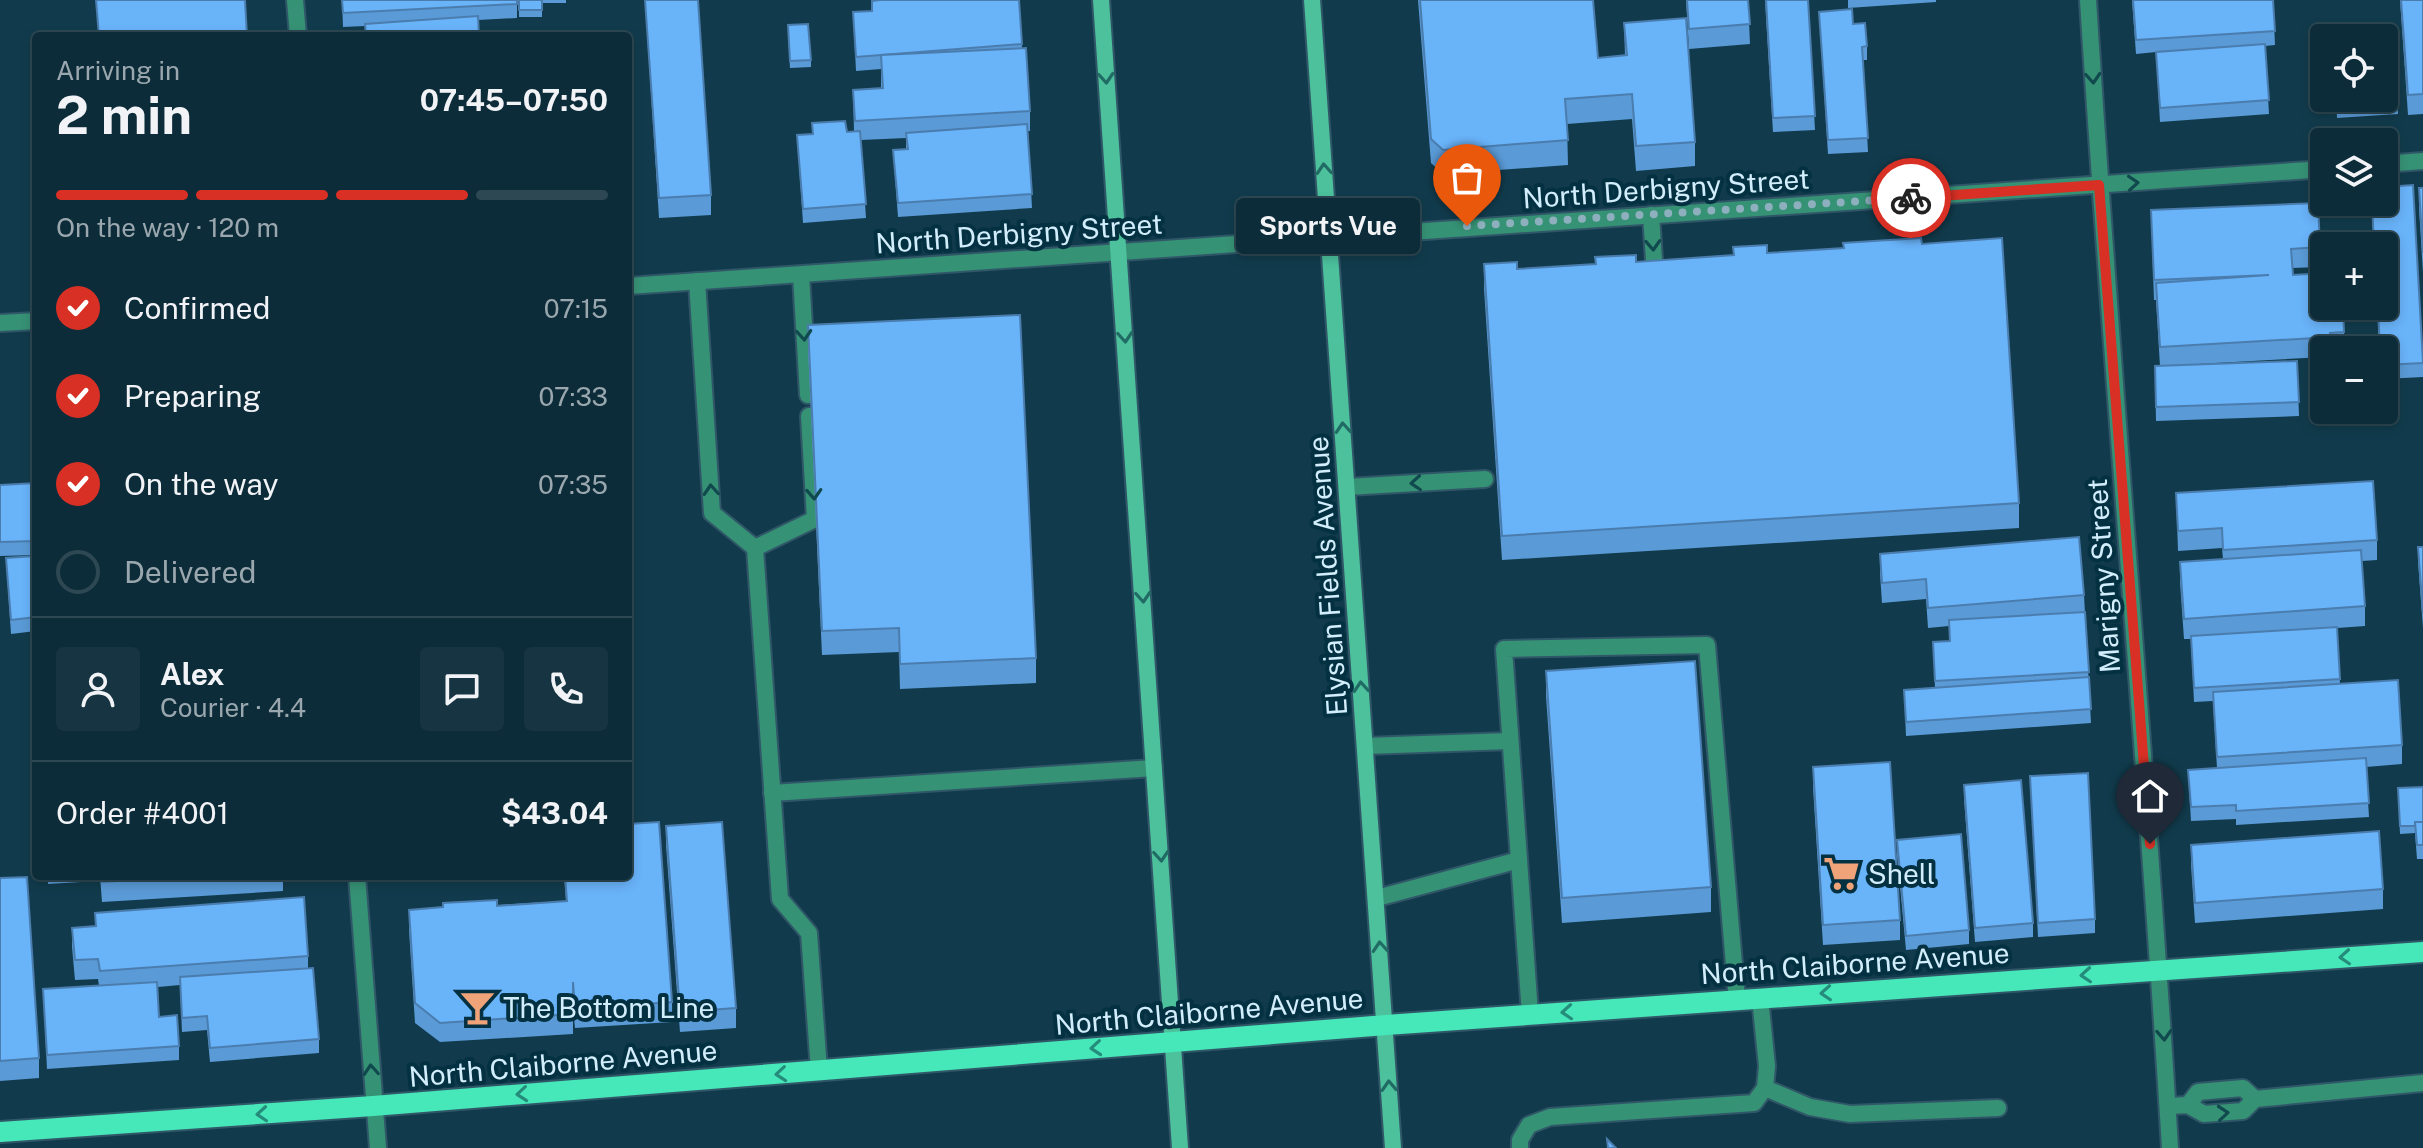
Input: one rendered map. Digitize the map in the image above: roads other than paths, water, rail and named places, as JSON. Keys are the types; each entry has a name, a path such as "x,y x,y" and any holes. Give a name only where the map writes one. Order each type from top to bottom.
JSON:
{"main road":[{"path":"1101,0 1180,1148"},
{"name":"Elysian Fields Avenue","path":"1312,0 1393,1148"},
{"name":"North Claiborne Avenue","path":"0,1132 373,1106 1530,1014 2423,952"}],"street":[{"path":"295,0 298,32"},
{"name":"Marigny Street","path":"2088,0 2099,185 2160,969 2170,1148"},
{"path":"2398,163 2423,161"},
{"name":"North Derbigny Street","path":"632,286 2310,170"},
{"path":"1651,215 1655,275"},
{"path":"801,275 808,395"},
{"path":"697,281 712,513 755,548 780,899 809,933 819,1070"},
{"path":"0,323 32,321"},
{"path":"755,548 815,519 809,416"},
{"path":"1347,487 1485,479"},
{"path":"1530,1014 1504,649 1707,645 1737,1000"},
{"path":"1365,746 1510,741"},
{"path":"772,793 1154,768"},
{"path":"1377,898 1519,860"},
{"path":"357,880 378,1148"},
{"path":"1520,1148 1520,1140 1529,1125 1550,1117 1754,1103 1765,1088 1767,1066 1760,998"},
{"path":"2168,1106 2188,1105 2198,1092 2243,1088 2255,1099 2423,1083"},
{"path":"1765,1088 1810,1107 1850,1114 1998,1108"}],"place":[{"name":"Sports Vue","path":"1467,226"},
{"name":"Shell","path":"1842,873"},
{"name":"The Bottom Line","path":"477,1007"}]}
